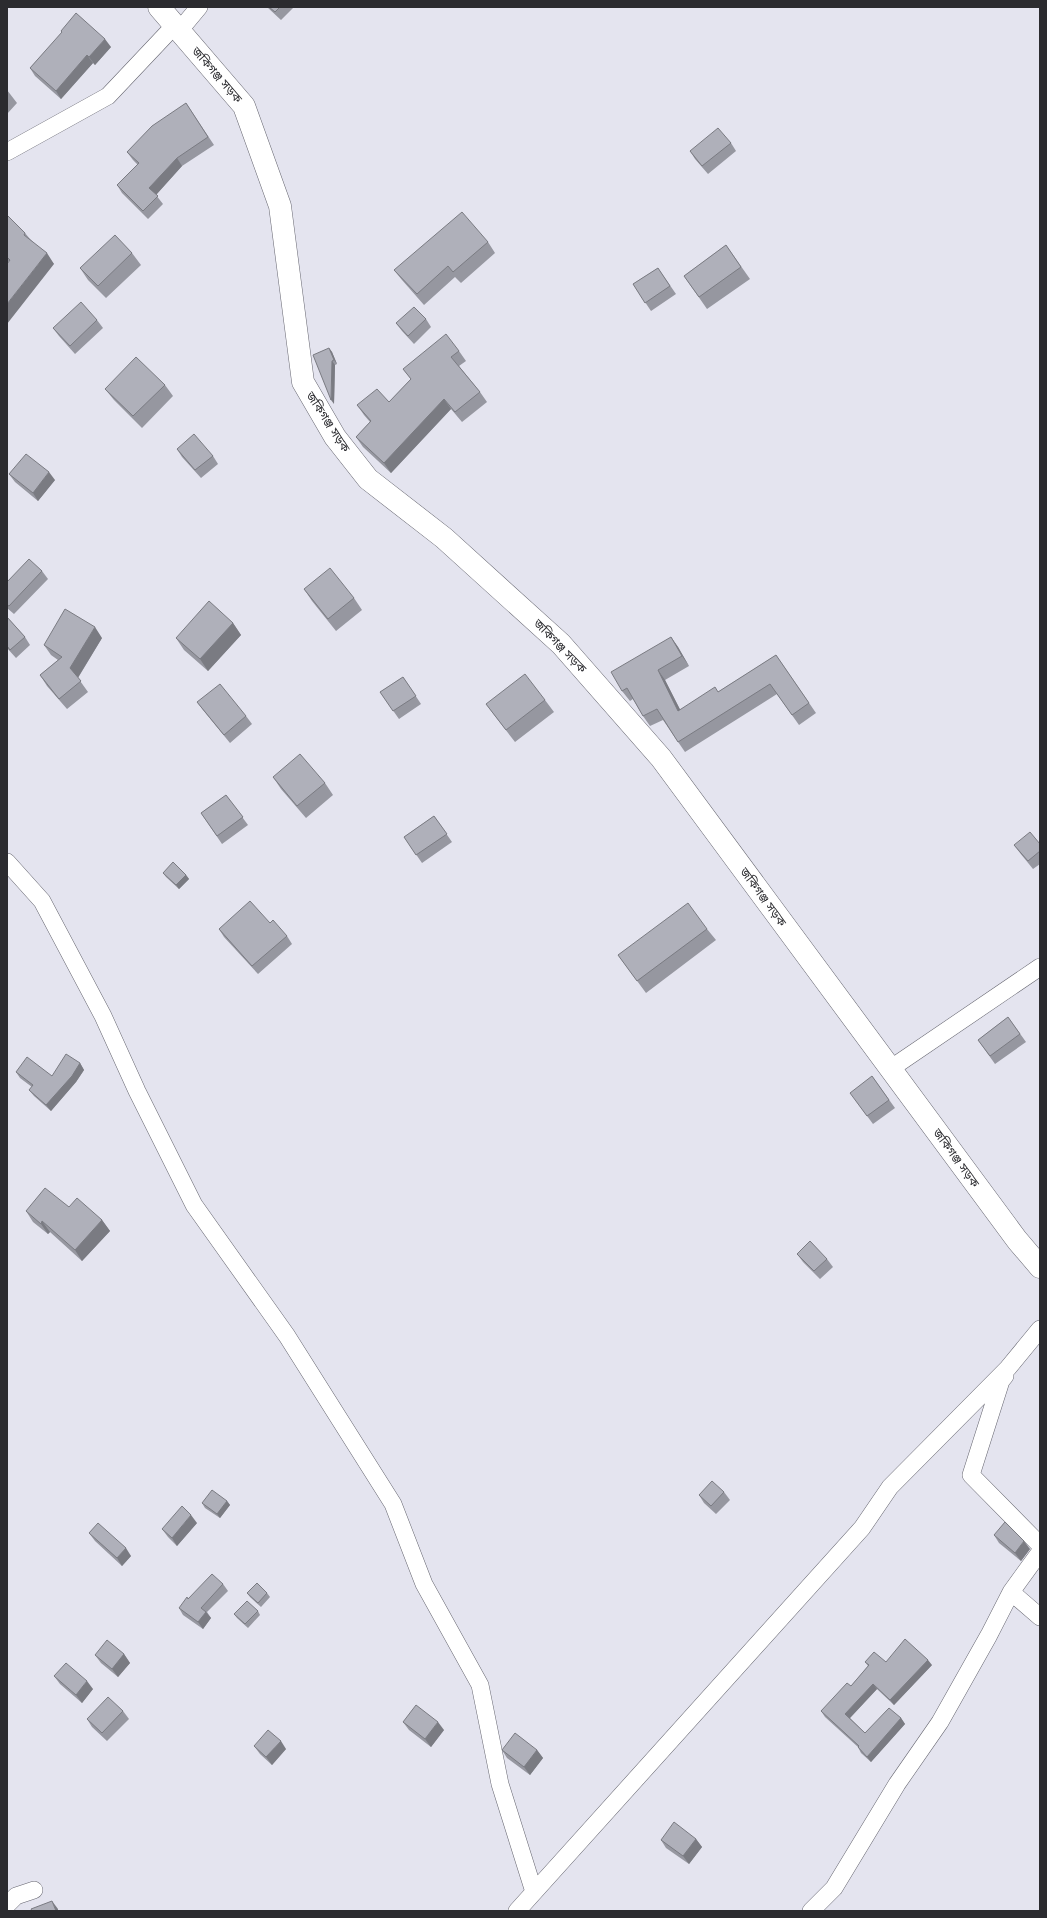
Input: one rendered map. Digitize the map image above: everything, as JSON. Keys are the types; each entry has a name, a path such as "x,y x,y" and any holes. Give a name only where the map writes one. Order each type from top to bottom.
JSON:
{"main road":[{"name":"জকিগঞ্জ সড়ক","path":"159,7 244,106 280,206 303,382 335,437 368,479 444,538 561,644 661,758 1017,1240 1040,1267"}],"street":[{"path":"7,152 108,96 199,7"},
{"path":"7,862 42,902 103,1016 137,1091 194,1205 287,1336 393,1504 424,1584 480,1685 500,1784 534,1892"},
{"path":"890,1069 1040,967"},
{"path":"517,1911 862,1528 890,1487 1008,1368 1040,1331"},
{"path":"1040,1331 1001,1380 971,1475 1040,1545"},
{"path":"811,1911 834,1888 897,1784 940,1722 989,1635 1011,1592 1040,1552"},
{"path":"1011,1592 1040,1617"},
{"path":"7,1905 16,1896 34,1890"}],"building":[{"path":"269,7 280,7 275,12"},
{"path":"76,13 105,39 89,57 87,55 56,91 30,68 62,32 61,31"},
{"path":"186,103 208,137 177,158 149,188 158,196 143,211 117,185 139,163 127,152 152,126"},
{"path":"718,128 731,143 702,166 690,151"},
{"path":"462,212 488,242 453,272 448,266 417,294 394,270"},
{"path":"7,215 25,233 24,235 47,253 7,304 7,264 10,260 7,257"},
{"path":"115,235 132,253 98,286 80,268"},
{"path":"726,245 741,267 699,297 684,276"},
{"path":"658,268 670,286 645,303 633,284"},
{"path":"81,302 97,320 70,346 53,328"},
{"path":"414,307 426,319 408,336 396,323"},
{"path":"446,334 459,351 451,357 480,392 455,412 444,399 384,463 356,437 371,421 357,405 377,389 389,402 411,379 403,369"},
{"path":"329,348 334,360 332,361 331,400 313,355"},
{"path":"136,357 165,385 133,416 105,389"},
{"path":"194,434 213,456 195,470 177,449"},
{"path":"26,454 49,472 33,493 9,474"},
{"path":"29,559 42,571 9,606 7,605 7,582"},
{"path":"330,568 354,598 328,619 304,589"},
{"path":"209,601 233,623 200,659 176,638"},
{"path":"65,609 95,627 70,668 81,681 59,699 40,675 62,657 44,645"},
{"path":"7,617 25,637 10,650 7,646"},
{"path":"671,637 682,656 658,670 678,711 715,687 718,692 776,655 809,703 792,715 770,684 678,742 657,709 643,716 627,688 622,691 611,672"},
{"path":"525,674 545,700 506,730 486,704"},
{"path":"403,677 416,696 393,711 380,692"},
{"path":"220,684 246,716 224,735 197,702"},
{"path":"300,754 325,783 297,806 273,777"},
{"path":"226,795 243,817 217,836 201,813"},
{"path":"434,816 447,834 416,855 404,837"},
{"path":"1030,832 1040,844 1040,851 1028,861 1014,845"},
{"path":"173,862 186,875 176,885 163,873"},
{"path":"250,901 270,923 273,920 287,936 252,966 219,929"},
{"path":"688,903 707,929 637,981 618,955"},
{"path":"1008,1017 1020,1034 990,1056 978,1040"},
{"path":"66,1054 80,1063 72,1076 46,1105 29,1090 33,1085 16,1072 27,1057 52,1076"},
{"path":"872,1076 889,1100 867,1116 850,1093"},
{"path":"45,1188 69,1207 77,1198 102,1220 75,1250 42,1221 41,1224 26,1211"},
{"path":"810,1241 827,1259 814,1271 797,1254"},
{"path":"712,1481 724,1492 711,1506 699,1495"},
{"path":"212,1490 227,1501 217,1514 202,1503"},
{"path":"182,1506 191,1515 172,1538 162,1529"},
{"path":"1005,1522 1024,1541 1015,1553 994,1535"},
{"path":"98,1523 126,1548 117,1558 89,1533"},
{"path":"212,1574 223,1584 201,1608 206,1612 198,1622 179,1608 187,1597 188,1599"},
{"path":"257,1583 267,1593 258,1603 247,1593"},
{"path":"247,1601 258,1611 245,1624 234,1614"},
{"path":"905,1639 928,1660 890,1700 873,1684 845,1714 865,1733 889,1708 901,1718 867,1757 858,1747 859,1746 821,1711 847,1683 851,1686 869,1665 865,1662 874,1652 886,1662"},
{"path":"107,1640 124,1654 112,1669 95,1655"},
{"path":"66,1663 87,1681 76,1695 54,1676"},
{"path":"108,1697 123,1711 102,1733 87,1719"},
{"path":"416,1705 438,1722 425,1739 403,1722"},
{"path":"268,1730 281,1741 266,1757 254,1746"},
{"path":"515,1733 537,1750 524,1767 502,1750"},
{"path":"674,1822 696,1839 683,1856 661,1840"},
{"path":"52,1901 56,1911 32,1911 31,1909"}]}
